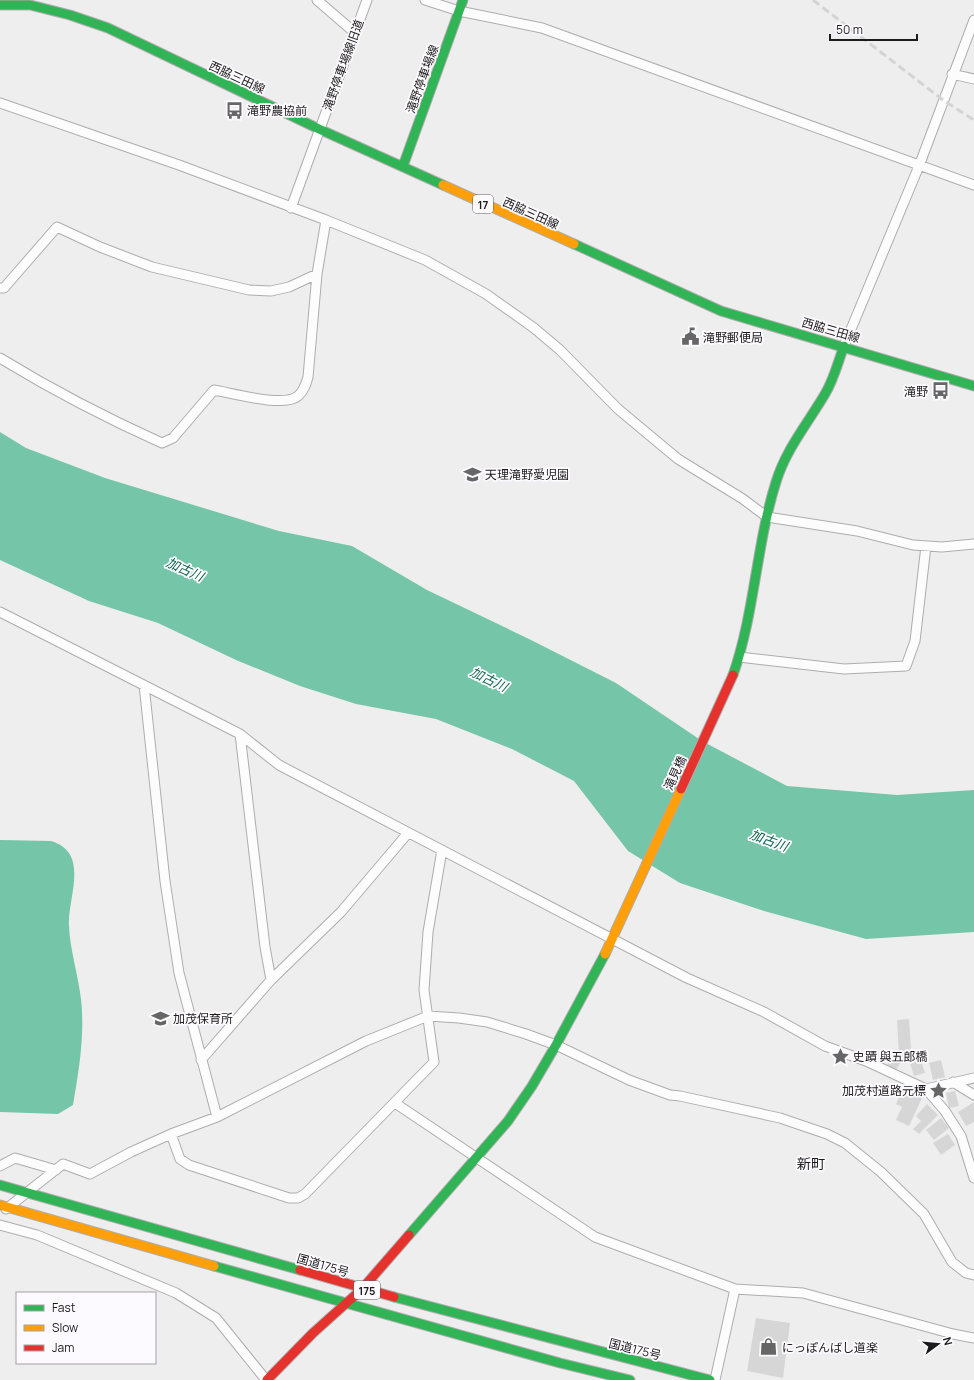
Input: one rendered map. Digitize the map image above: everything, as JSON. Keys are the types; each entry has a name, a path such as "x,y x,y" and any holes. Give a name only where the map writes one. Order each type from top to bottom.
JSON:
{"main road":[{"name":"滝野停車場線","path":"403,166 463,0"},
{"name":"西脇三田線","path":"0,5 30,5 70,15 108,28 319,129 721,312 844,346 974,386"},
{"name":"滝見橋","path":"267,1380 313,1333 362,1288 508,1121 556,1044 613,939 733,674 739,657 748,619 767,517 776,481 788,449 826,393 844,346"},
{"name":"国道175号","path":"0,1185 362,1288 710,1380"},
{"name":"175","path":"3,1208 560,1363 630,1380"}],"street":[{"path":"317,0 354,32"},
{"name":"滝野停車場線旧道","path":"291,208 306,172 319,129 367,0"},
{"path":"425,0 459,11 542,28 974,185"},
{"path":"844,346 919,166 952,74 974,20"},
{"path":"952,74 974,79"},
{"path":"0,103 179,165 326,220 425,260 486,294 534,328 560,350 618,409 678,459 744,500 767,517 857,532 913,545 942,547 974,544"},
{"path":"0,358 62,395 107,419 162,443 173,438 214,390 278,401 297,397 304,388 308,377 317,274 326,220"},
{"path":"0,288 4,288 57,226 100,247 152,267 249,290 271,291 289,287 317,274"},
{"path":"739,657 844,669 906,666 915,641 926,546"},
{"path":"0,612 240,734 279,764 687,978 764,1012 825,1046 926,1089 945,1111 961,1136 974,1178"},
{"path":"144,685 165,881 175,950 179,973 217,1117"},
{"path":"240,734 264,939 272,980"},
{"path":"201,1060 272,980 340,912 408,833"},
{"path":"171,1134 180,1159 189,1165 289,1198 298,1198 305,1194 395,1103 434,1062 424,990 428,932 442,850"},
{"path":"3,1208 27,1192 63,1164 90,1174 131,1152 171,1134 217,1117 366,1041 428,1016 459,1018 487,1022 556,1044 629,1080 670,1095 780,1118 827,1134 845,1143 881,1172 924,1214 952,1262 966,1273 974,1275"},
{"path":"926,1089 974,1078"},
{"path":"953,1082 974,1095"},
{"path":"395,1103 595,1236 735,1289 802,1293 953,1334 974,1338"},
{"path":"0,1166 15,1158 56,1170"},
{"path":"0,1225 37,1234 176,1293 216,1318 267,1380"},
{"path":"715,1380 735,1289"}],"water":[{"name":"加古川","path":"0,432 26,448 105,478 279,531 352,546 427,590 616,683 702,741 787,786 897,795 974,790 974,932 866,939 764,911 680,883 628,851 574,781 512,749 436,719 356,704 300,686 236,660 158,623 89,601 0,560"},
{"path":"0,840 51,841 63,847 70,855 74,866 69,926 81,999 82,1039 73,1105 58,1114 0,1112"}],"building":[{"path":"909,1019 911,1048 907,1055 899,1056 897,1020"},
{"path":"891,1057 901,1062 896,1070 887,1065"},
{"path":"920,1057 925,1073 914,1076 909,1060"},
{"path":"941,1060 945,1077 933,1080 929,1063"},
{"path":"903,1089 922,1098 909,1126 896,1120 902,1107 896,1104"},
{"path":"955,1091 959,1106 949,1108 946,1093"},
{"path":"974,1102 974,1122 966,1126 958,1112"},
{"path":"927,1104 938,1115 919,1134 913,1129 921,1121 916,1116"},
{"path":"941,1118 949,1128 934,1140 926,1130"},
{"path":"948,1134 955,1145 941,1155 933,1143"},
{"name":"にっぽんばし道楽","path":"756,1318 790,1323 783,1378 747,1371"}],"railway":[{"path":"813,0 943,100 974,120"}],"traffic: fast":[{"path":"403,166 463,0"},
{"path":"0,5 30,5 70,15 108,28 319,129 443,185"},
{"path":"574,244 721,311 974,386"},
{"path":"733,675 746,627 769,506 780,470 791,447 828,388 844,346"},
{"path":"409,1235 508,1121 532,1086 556,1045 605,954"},
{"path":"0,1185 300,1270"},
{"path":"214,1266 560,1363 630,1380"},
{"path":"394,1297 710,1380"}],"traffic: slow":[{"path":"443,185 574,244"},
{"path":"605,954 681,789"},
{"path":"0,1205 214,1266"}],"traffic: jam":[{"path":"681,789 733,675"},
{"path":"267,1380 313,1333 362,1289 409,1235"},
{"path":"300,1270 394,1297"}],"place":[{"name":"滝野農協前","path":"234,110"},
{"name":"滝野郵便局","path":"690,337"},
{"name":"滝野","path":"941,391"},
{"name":"天理滝野愛児園","path":"472,474"},
{"name":"加茂保育所","path":"160,1018"},
{"name":"史蹟 與五郎橋","path":"840,1056"},
{"name":"加茂村道路元標","path":"939,1090"},
{"name":"にっぽんばし道楽","path":"769,1347"}],"district":[{"name":"新町","path":"811,1163"}]}
